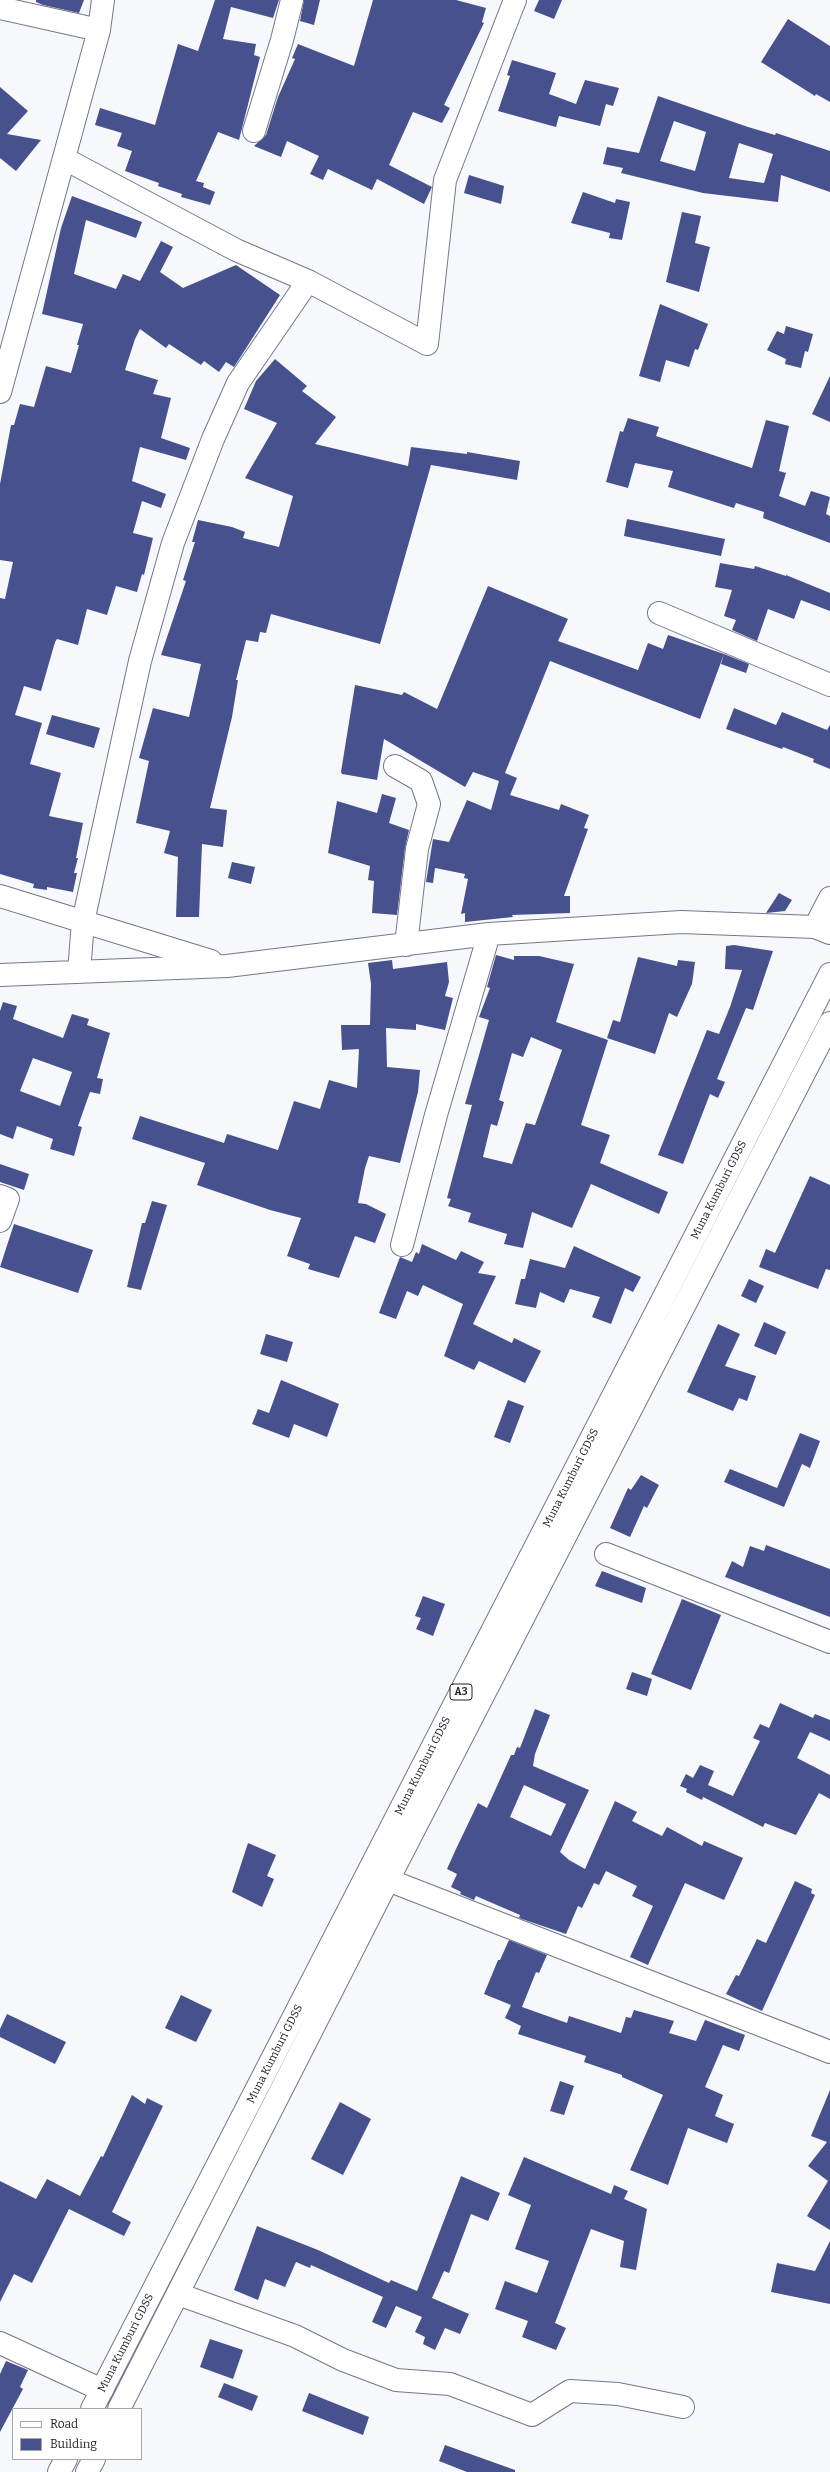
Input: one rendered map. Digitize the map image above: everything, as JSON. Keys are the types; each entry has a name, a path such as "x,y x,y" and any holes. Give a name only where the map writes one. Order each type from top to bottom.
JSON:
{"main road":[{"path":"0,392 100,30 103,0"},
{"path":"254,131 282,40 292,0"},
{"path":"65,159 236,250 308,281 427,344 445,180 515,0"},
{"path":"0,8 100,30"},
{"path":"80,972 82,922 140,661 173,543 213,439 238,383 308,281"},
{"path":"659,613 830,685"},
{"path":"396,766 421,781 429,804 417,849 406,944"},
{"path":"0,896 227,966"},
{"path":"0,975 227,966 489,934 681,922 822,930 830,898"},
{"path":"402,1245 436,1115 489,934"},
{"name":"Muna Kumburi GDSS","path":"93,2408 830,974"},
{"name":"Muna Kumburi GDSS","path":"120,2408 388,1880 830,1023"},
{"path":"0,1196 8,1199 0,1221"},
{"path":"606,1554 830,1642"},
{"path":"388,1880 830,2052"},
{"path":"178,2294 295,2336 343,2360 396,2380 450,2384 532,2415 570,2391 618,2394 683,2407"},
{"path":"0,2343 102,2390"},
{"path":"59,2472 65,2460"},
{"path":"87,2472 93,2460"}],"building":[{"path":"36,0 84,0 79,13 43,5 36,2"},
{"path":"215,0 279,0 273,18 231,7 223,39 256,44 254,55 260,57 239,140 218,132 196,181 204,183 203,187 215,192 210,205 181,197 182,194 158,186 159,183 125,171 132,151 117,146 122,133 95,125 100,108 155,125 178,44 198,51"},
{"path":"304,0 320,0 314,25 300,21"},
{"path":"373,0 456,0 486,8 482,22 484,23 444,105 450,108 442,123 413,112 389,165 432,187 424,204 377,179 372,190 328,169 323,180 310,174 319,156 287,141 281,157 254,146 266,135 278,97 295,59 292,58 298,44 354,66"},
{"path":"539,0 562,0 554,19 534,11"},
{"path":"788,19 830,46 830,102 816,94 815,96 761,62"},
{"path":"512,60 556,73 549,94 576,104 585,80 619,88 613,106 606,104 600,126 559,116 556,127 498,111 510,76 507,75"},
{"path":"0,87 28,111 7,134 41,140 16,171 0,158"},
{"path":"658,96 748,127 775,135 776,133 830,151 830,192 781,175 778,202 703,193 621,173 623,168 603,164 607,147 639,153","holes":["674,121 706,132 695,171 660,161","739,143 773,154 764,183 729,178"]},
{"path":"469,175 504,186 501,204 464,193"},
{"path":"583,192 615,203 616,199 630,202 622,240 609,238 610,233 571,223"},
{"path":"72,196 142,222 136,238 86,220 74,274 116,289 123,274 140,281 161,241 173,247 160,272 183,288 236,265 280,295 234,367 226,362 219,372 204,361 201,365 169,344 166,348 140,329 135,339 125,370 158,380 153,394 171,398 161,438 190,448 186,460 140,447 132,481 166,494 161,508 142,501 133,533 153,538 144,575 142,574 137,592 116,586 107,615 87,609 78,645 57,639 41,691 24,686 15,715 42,723 30,764 61,773 49,816 83,823 76,858 78,858 74,873 77,873 73,892 47,887 47,890 33,888 34,884 0,874 0,598 5,599 13,562 0,560 0,484 11,425 14,425 20,404 34,407 46,366 71,373 79,345 77,345 83,324 42,314 61,228"},
{"path":"682,212 701,216 695,243 710,247 699,292 666,282"},
{"path":"660,304 708,324 698,350 695,349 689,367 666,360 660,382 639,376"},
{"path":"786,326 813,334 808,352 805,351 801,368 785,364 786,359 767,350 777,331 784,334"},
{"path":"275,359 307,386 302,391 336,417 315,444 408,466 411,447 467,454 467,452 520,461 517,480 431,465 380,644 271,614 266,633 260,632 258,642 246,640 236,680 238,680 232,717 210,808 227,810 223,847 202,844 199,917 176,917 178,857 164,853 170,831 136,823 149,761 139,758 153,708 189,717 201,664 161,655 186,581 183,580 195,542 192,542 198,520 232,527 245,532 243,538 279,547 293,496 245,478 277,423 244,409 256,381"},
{"path":"830,376 830,422 812,414"},
{"path":"628,418 659,427 656,436 752,468 766,420 789,426 779,471 786,473 779,496 805,506 811,491 830,497 826,514 830,516 830,543 763,518 764,512 736,503 734,508 668,487 673,471 635,463 628,488 606,482 620,431 623,432"},
{"path":"627,519 725,539 721,556 624,536"},
{"path":"720,563 754,569 755,566 786,575 830,593 830,611 801,600 794,619 768,609 757,641 732,630 736,620 724,616 732,590 715,587"},
{"path":"488,586 568,619 558,641 638,670 648,643 663,649 668,635 724,654 700,719 550,661 505,773 517,778 510,795 559,810 561,804 589,815 584,828 588,829 564,896 570,896 570,913 512,915 513,917 465,922 465,913 461,914 468,879 464,878 465,874 435,868 433,883 426,882 433,839 449,842 467,800 491,810 499,781 473,772 465,787 384,739 377,780 342,774 341,772 355,685 402,695 404,692 437,709"},
{"path":"724,654 749,664 746,673 721,664"},
{"path":"734,708 776,725 782,712 827,730 830,725 830,769 813,762 814,759 783,747 782,749 726,729"},
{"path":"52,715 100,728 94,748 46,734"},
{"path":"382,794 396,798 389,823 409,830 405,848 397,915 372,913 374,881 368,880 370,866 328,853 337,801 377,813"},
{"path":"232,862 255,867 251,884 228,878"},
{"path":"779,893 792,900 785,911 766,913"},
{"path":"734,945 773,951 753,1010 746,1008 717,1079 725,1082 718,1098 710,1094 683,1164 658,1155 707,1030 719,1034 730,1007 742,970 725,969 726,946"},
{"path":"496,955 514,960 514,956 539,956 574,964 556,1022 608,1040 581,1125 610,1135 600,1163 668,1192 659,1214 591,1184 572,1228 532,1212 523,1248 504,1244 507,1234 468,1222 471,1213 448,1206 451,1199 447,1198 472,1105 465,1104 489,1020 479,1017 490,988 487,987","holes":["531,1037 562,1050 535,1125 526,1123 512,1164 483,1157 491,1124 497,1126 504,1102 499,1100 512,1053 523,1057"]},
{"path":"638,957 677,966 678,960 695,962 692,984 677,1017 669,1013 655,1054 607,1038 613,1020 620,1022"},
{"path":"392,960 393,969 447,962 449,982 445,996 453,998 445,1030 416,1024 416,1030 386,1028 387,1067 420,1070 418,1092 400,1163 369,1156 358,1203 366,1204 386,1214 375,1243 355,1236 339,1278 308,1269 310,1264 287,1256 301,1218 270,1210 197,1185 205,1163 132,1139 140,1116 224,1143 227,1134 278,1150 294,1101 320,1109 329,1080 357,1088 359,1049 342,1050 341,1025 370,1025 371,984 368,963"},
{"path":"3,1002 17,1006 13,1019 63,1038 72,1014 89,1019 87,1025 110,1033 97,1078 103,1079 100,1094 90,1092 78,1126 82,1127 74,1156 50,1149 53,1139 17,1126 13,1139 0,1134 0,1011","holes":["33,1058 72,1072 60,1106 20,1091"]},
{"path":"0,1164 29,1174 24,1190 0,1182"},
{"path":"810,1176 830,1185 830,1270 826,1269 818,1289 759,1267 766,1249 775,1253"},
{"path":"152,1201 167,1205 141,1290 127,1287 142,1223 145,1223"},
{"path":"14,1224 93,1250 78,1293 0,1267"},
{"path":"422,1244 456,1260 461,1251 484,1262 478,1273 496,1276 473,1324 512,1343 514,1338 541,1351 525,1383 479,1361 474,1370 444,1356 463,1304 423,1285 418,1296 407,1291 396,1319 379,1313 400,1257 412,1262 416,1252 419,1254"},
{"path":"574,1246 641,1277 633,1292 625,1288 611,1324 592,1317 600,1297 570,1289 564,1303 540,1292 536,1308 515,1304 521,1279 525,1279 530,1259 565,1268"},
{"path":"749,1279 764,1286 756,1303 741,1296"},
{"path":"764,1322 786,1332 776,1355 754,1346"},
{"path":"718,1324 740,1334 725,1366 756,1376 747,1401 739,1398 733,1411 687,1392"},
{"path":"266,1334 293,1342 287,1362 260,1354"},
{"path":"281,1380 339,1404 327,1437 294,1424 289,1438 252,1424 258,1409 269,1413"},
{"path":"508,1400 524,1406 510,1443 494,1437"},
{"path":"800,1433 820,1441 810,1468 802,1464 784,1507 724,1482 730,1469 777,1488"},
{"path":"641,1475 659,1485 647,1508 644,1506 630,1537 610,1528 628,1488 631,1490"},
{"path":"766,1545 830,1569 830,1617 725,1577 732,1561 743,1567 750,1546 764,1551"},
{"path":"602,1571 646,1588 642,1603 595,1586"},
{"path":"423,1596 445,1604 433,1636 416,1629 421,1618 415,1616"},
{"path":"682,1599 721,1615 691,1690 651,1674"},
{"path":"632,1672 652,1679 647,1696 626,1689"},
{"path":"780,1703 813,1718 815,1714 830,1720 830,1741 810,1732 797,1758 830,1775 830,1799 819,1793 796,1835 765,1823 763,1827 703,1797 702,1800 686,1792 687,1789 680,1786 686,1774 693,1778 700,1765 714,1771 708,1785 733,1796 760,1741 753,1738 760,1724 769,1728"},
{"path":"535,1709 550,1715 535,1754 533,1766 589,1790 560,1852 569,1860 585,1869 615,1801 637,1812 632,1821 662,1836 667,1827 702,1846 704,1841 743,1858 724,1900 685,1883 648,1965 630,1957 653,1906 632,1896 637,1886 606,1871 599,1885 594,1883 582,1908 578,1906 566,1934 519,1918 520,1915 476,1896 474,1900 460,1894 461,1892 451,1887 457,1874 447,1869 478,1803 487,1808 511,1755 514,1755 517,1747 520,1748","holes":["524,1785 566,1804 551,1836 510,1817"]},
{"path":"248,1843 276,1855 267,1876 274,1879 262,1907 232,1892"},
{"path":"795,1881 812,1889 811,1893 815,1895 762,2011 726,1994 736,1975 739,1976 757,1939 766,1943"},
{"path":"509,1940 547,1955 539,1973 536,1972 522,2007 567,2023 569,2016 621,2033 626,2017 631,2018 634,2010 674,2021 669,2033 696,2041 705,2020 745,2035 739,2051 723,2045 705,2087 723,2095 715,2116 734,2124 727,2143 688,2128 668,2185 630,2170 663,2095 622,2077 622,2075 584,2062 586,2056 518,2034 521,2026 505,2018 511,2005 484,1994 498,1960 500,1960"},
{"path":"181,1995 212,2010 196,2042 165,2028"},
{"path":"7,2014 66,2042 55,2064 0,2037 0,2029"},
{"path":"560,2081 574,2086 564,2115 550,2111"},
{"path":"830,2090 830,2230 807,2216 828,2181 808,2166 827,2142 811,2136"},
{"path":"132,2095 145,2104 147,2098 163,2106 112,2212 131,2222 124,2236 69,2209 32,2283 14,2274 0,2302 0,2181 36,2199 47,2179 80,2196 101,2156 103,2157"},
{"path":"340,2102 371,2119 343,2175 311,2159"},
{"path":"524,2157 611,2194 614,2185 628,2191 624,2199 647,2209 636,2270 620,2267 624,2241 591,2229 555,2323 566,2328 556,2350 522,2337 528,2321 495,2309 505,2281 537,2293 549,2261 515,2249 531,2205 508,2195"},
{"path":"461,2176 500,2193 488,2221 471,2214 449,2273 444,2271 432,2298 469,2314 460,2334 445,2328 435,2350 423,2344 425,2337 415,2332 422,2317 396,2306 386,2328 372,2322 383,2297 311,2265 310,2268 296,2262 285,2287 265,2279 258,2300 234,2290 257,2226 318,2250 389,2283 391,2280 417,2291"},
{"path":"830,2241 830,2304 771,2292 777,2263 815,2271"},
{"path":"210,2339 243,2350 233,2379 200,2367"},
{"path":"6,2361 28,2370 20,2387 23,2389 0,2432 0,2374"},
{"path":"224,2383 258,2396 252,2411 218,2397"},
{"path":"309,2393 369,2417 363,2435 302,2411"},
{"path":"445,2445 515,2470 515,2472 467,2472 439,2461"}]}
